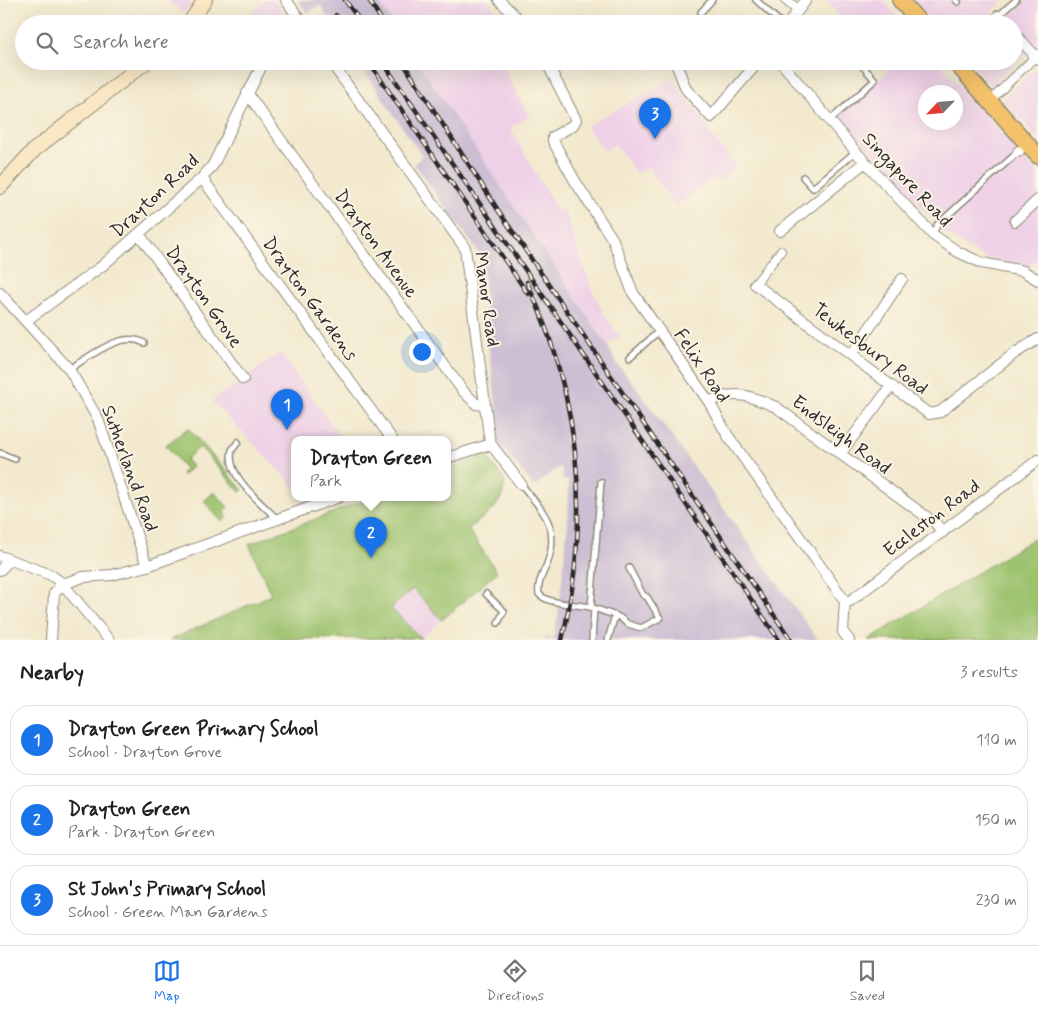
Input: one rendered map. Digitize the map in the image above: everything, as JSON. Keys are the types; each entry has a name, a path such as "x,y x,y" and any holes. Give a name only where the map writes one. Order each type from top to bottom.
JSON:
{"main road":[{"path":"194,15 205,0"},
{"path":"900,0 913,15"},
{"path":"0,186 34,150 136,70"},
{"path":"961,70 1021,149 1038,156"}],"street":[{"path":"286,0 297,15"},
{"path":"499,0 514,15"},
{"path":"786,0 798,10"},
{"path":"794,15 806,0"},
{"path":"996,95 1037,57 1023,42"},
{"name":"Drayton Road","path":"27,320 102,266 202,178 213,165 259,70"},
{"name":"Manor Road","path":"336,70 465,248 484,405 491,444 521,484"},
{"name":"Felix Road","path":"551,70 576,120 573,125 553,137 555,145 575,181 614,240 633,293 709,402 728,436 845,601"},
{"path":"679,70 686,88 711,117 751,70"},
{"name":"Singapore Road","path":"788,70 856,152 933,235 958,252 982,264 1023,271 1036,276"},
{"name":"Drayton Avenue","path":"247,93 463,391 476,404 484,405"},
{"path":"780,231 865,162"},
{"name":"Drayton Gardens","path":"202,178 390,436"},
{"path":"1016,220 1038,200"},
{"name":"Drayton Grove","path":"139,234 243,379"},
{"path":"755,284 781,252"},
{"path":"852,354 902,279"},
{"name":"Tewkesbury Road","path":"755,284 852,354 929,414 934,414 969,390 976,382 1014,353 1038,339"},
{"name":"Sutherland Road","path":"0,293 27,320 70,369 98,420 147,566"},
{"path":"840,454 891,386"},
{"name":"Endsleigh Road","path":"709,402 732,394 758,398 776,407 935,523 943,532"},
{"path":"451,457 491,444"},
{"name":"Eccleston Road","path":"845,601 850,601 1038,460"},
{"path":"51,640 54,594 63,584 82,577 112,575 147,566 328,501"},
{"path":"0,570 5,558 51,575 63,584 108,640"},
{"path":"845,601 843,632 849,640"}],"lane":[{"path":"701,12 712,0"},
{"path":"756,0 772,15"},
{"path":"1006,15 1016,0"},
{"path":"830,120 875,80 866,70"},
{"path":"933,235 937,225 1021,149"},
{"path":"803,177 813,188 856,152"},
{"path":"630,357 659,331"},
{"path":"70,369 108,346 126,339 137,339 144,343"},
{"path":"238,442 232,450 232,466 244,484 277,519"},
{"path":"0,453 15,459"},
{"path":"592,640 601,482"},
{"path":"521,484 550,522 553,532 549,558 538,584 539,594 542,597 565,604 593,608 615,615 628,624 641,628 660,618 648,597 643,595 629,568"},
{"path":"486,594 504,611 498,623"},
{"path":"608,640 615,615"}],"shaded area":[{"path":"168,0 194,0 184,14"},
{"path":"266,0 274,0 285,15 249,15"},
{"path":"298,0 378,0 387,15 326,15 320,5 308,13"},
{"path":"378,0 487,0 501,15 387,15"},
{"path":"825,0 883,0 896,15 838,15"},
{"path":"914,0 1003,0 990,13 992,15 927,15"},
{"path":"1027,0 1038,0 1038,53 1023,36 1023,15 1011,15"},
{"path":"1035,68 1038,72 1038,139 1004,101 1004,98"},
{"path":"363,70 423,70 607,345 617,364 634,384 818,640 545,640 546,637 553,639 559,609 568,523 569,480 563,480 561,467 534,487 496,440 500,431 488,343 482,257 414,164 422,156"},
{"path":"423,70 505,70 529,117 510,128 558,212 563,210 567,216 591,288 605,316 620,336 607,345"},
{"path":"887,70 946,70 959,85 918,85 918,130 963,130 963,89 1038,174 1038,259 1029,267 983,257 946,234 838,116"},
{"path":"977,70 1008,70 991,87"},
{"path":"673,79 698,112 711,135 737,167 718,181 714,178 675,206 648,167 636,173 615,144 605,151 586,126"},
{"path":"280,353 340,436 291,436 291,483 212,401"},
{"path":"412,589 442,620 421,638 391,608"}],"green space":[{"path":"188,428 243,490 240,492 200,447 186,459 192,467 183,475 181,473 186,470 166,445"},
{"path":"486,455 505,481 501,498 497,504 488,514 468,529 497,572 442,620 413,589 391,608 421,638 170,640 271,595 249,544 363,501 451,501 451,468"},
{"path":"214,492 228,507 224,510 227,517 222,522 204,501"},
{"path":"1038,536 1038,640 868,640"}],"railway":[{"path":"345,0 356,15"},
{"path":"369,0 378,15"},
{"path":"374,70 528,294"},
{"path":"388,70 779,640"},
{"path":"408,70 498,210 791,640"},
{"path":"527,282 545,325 559,369 569,413 576,458 577,548 562,640"}],"place":[{"name":"St John's Primary School","path":"655,139"},
{"name":"Drayton Green Primary School","path":"287,430"},
{"name":"Drayton Green","path":"371,558"}]}
